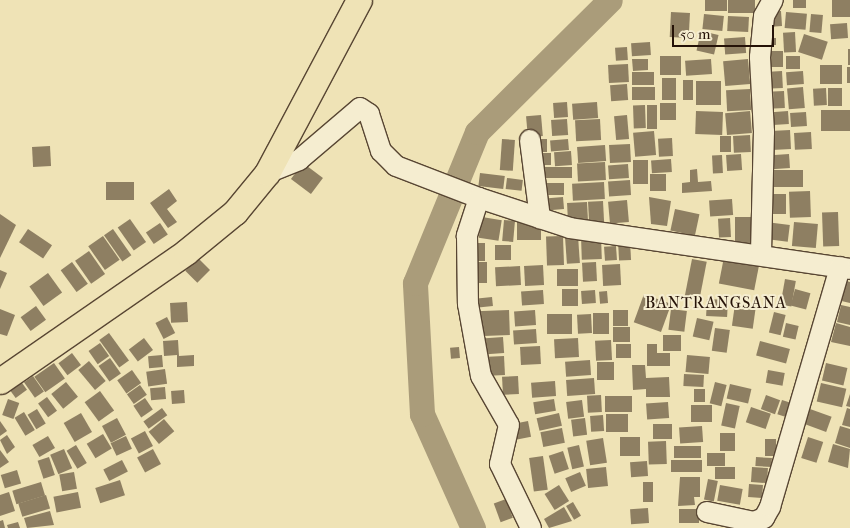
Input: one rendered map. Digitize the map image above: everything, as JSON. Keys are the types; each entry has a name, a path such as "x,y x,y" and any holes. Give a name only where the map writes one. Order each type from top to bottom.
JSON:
{"main road":[{"path":"0,381 186,252 235,212 267,173 359,0"}],"street":[{"path":"761,253 764,132 760,57 764,16 773,0"},
{"path":"267,173 299,160 358,108 369,114 381,151 396,166 470,195 570,228 761,253 845,268 770,507 764,518 754,522 707,512"},
{"path":"530,140 540,218"},
{"path":"470,195 467,236 468,304 481,376 509,425 500,464 531,528"}],"building":[{"path":"705,0 727,0 727,11 705,11"},
{"path":"728,0 755,0 755,13 728,13"},
{"path":"793,0 806,0 806,8 793,8"},
{"path":"832,0 850,0 850,17 832,17"},
{"path":"781,11 782,26 771,27 770,12"},
{"path":"671,12 690,13 689,38 670,37"},
{"path":"786,12 807,14 806,30 785,28"},
{"path":"704,14 724,16 722,31 702,29"},
{"path":"811,14 823,15 821,33 809,32"},
{"path":"728,16 749,17 748,32 727,31"},
{"path":"847,23 848,38 831,39 830,24"},
{"path":"701,31 719,35 714,55 697,50"},
{"path":"795,32 796,52 784,53 783,33"},
{"path":"804,34 828,42 822,60 798,52"},
{"path":"745,37 746,53 725,54 724,38"},
{"path":"769,38 776,38 776,45 770,45"},
{"path":"650,42 651,55 632,56 631,43"},
{"path":"627,47 628,60 616,61 615,48"},
{"path":"848,49 850,49 850,65 848,65"},
{"path":"765,51 783,51 783,67 765,67"},
{"path":"660,56 681,56 681,75 660,75"},
{"path":"786,56 800,56 800,69 786,69"},
{"path":"632,59 648,59 648,70 633,71"},
{"path":"711,59 712,74 686,76 685,61"},
{"path":"748,59 750,84 725,86 723,61"},
{"path":"628,64 629,82 609,83 608,65"},
{"path":"820,65 842,65 842,84 820,84"},
{"path":"847,67 850,67 850,83 847,83"},
{"path":"782,71 783,88 766,89 765,72"},
{"path":"803,71 804,84 787,85 786,72"},
{"path":"632,72 654,72 654,85 632,85"},
{"path":"662,78 676,78 676,100 662,100"},
{"path":"683,80 693,80 693,100 683,100"},
{"path":"696,81 721,81 721,105 696,105"},
{"path":"627,84 628,100 611,101 610,85"},
{"path":"632,87 655,87 655,100 632,100"},
{"path":"803,87 805,108 789,109 787,88"},
{"path":"826,88 827,105 814,106 813,89"},
{"path":"828,88 842,88 842,106 828,106"},
{"path":"750,89 751,110 727,111 726,90"},
{"path":"784,91 785,108 774,109 773,92"},
{"path":"567,102 568,117 554,118 553,103"},
{"path":"597,102 598,118 573,120 572,104"},
{"path":"660,103 676,103 676,120 660,120"},
{"path":"633,105 645,105 646,128 634,128"},
{"path":"647,105 657,105 657,129 647,129"},
{"path":"821,110 850,110 850,131 821,131"},
{"path":"696,111 723,112 722,135 695,134"},
{"path":"750,111 752,133 727,135 725,113"},
{"path":"788,111 789,124 769,125 768,112"},
{"path":"806,112 807,126 791,127 790,113"},
{"path":"541,115 543,136 528,137 526,116"},
{"path":"627,115 629,139 616,140 614,116"},
{"path":"567,119 568,135 552,136 551,120"},
{"path":"600,119 601,140 576,141 575,120"},
{"path":"790,130 791,149 767,150 766,131"},
{"path":"654,131 656,155 635,157 633,133"},
{"path":"811,132 812,149 795,150 794,133"},
{"path":"750,135 751,152 734,153 733,136"},
{"path":"720,136 731,136 731,152 720,152"},
{"path":"672,138 673,156 659,157 658,139"},
{"path":"502,139 515,140 513,171 500,170"},
{"path":"532,139 547,139 547,152 532,152"},
{"path":"568,139 569,150 551,152 550,141"},
{"path":"630,144 631,162 610,163 609,145"},
{"path":"605,145 606,161 578,163 577,147"},
{"path":"50,146 51,166 33,167 32,147"},
{"path":"571,151 572,165 555,166 554,152"},
{"path":"534,153 551,153 551,165 534,165"},
{"path":"741,154 742,170 727,171 726,155"},
{"path":"789,154 790,168 772,169 771,155"},
{"path":"722,155 723,173 713,173 712,156"},
{"path":"671,159 672,172 652,173 651,160"},
{"path":"633,160 648,160 648,184 633,184"},
{"path":"605,162 606,180 578,181 577,163"},
{"path":"303,163 323,178 311,194 291,179"},
{"path":"628,164 629,178 609,179 608,165"},
{"path":"544,167 572,167 572,178 544,178"},
{"path":"697,169 698,182 711,181 712,191 682,193 682,183 690,182 690,170"},
{"path":"765,170 803,170 803,187 765,187"},
{"path":"480,173 505,176 503,189 478,186"},
{"path":"650,174 666,174 666,191 650,191"},
{"path":"507,178 523,180 522,191 506,189"},
{"path":"630,180 631,195 609,196 608,182"},
{"path":"106,182 134,182 134,200 106,200"},
{"path":"604,182 605,199 573,201 572,184"},
{"path":"543,183 564,183 564,195 543,195"},
{"path":"169,189 177,201 167,209 177,222 168,228 150,203"},
{"path":"810,191 811,217 790,218 789,192"},
{"path":"765,194 786,194 786,214 765,214"},
{"path":"563,197 564,209 543,211 542,199"},
{"path":"649,197 671,201 667,226 651,224"},
{"path":"732,199 733,215 710,217 709,201"},
{"path":"627,200 629,222 610,224 608,202"},
{"path":"603,201 604,222 589,223 588,202"},
{"path":"587,202 588,221 568,222 567,203"},
{"path":"675,209 699,214 695,236 670,231"},
{"path":"838,212 839,246 823,247 822,213"},
{"path":"0,214 16,225 0,258"},
{"path":"482,217 502,220 498,241 479,238"},
{"path":"735,217 751,217 751,243 735,243"},
{"path":"730,218 731,237 719,238 718,219"},
{"path":"130,219 146,242 134,251 118,228"},
{"path":"504,220 515,221 513,242 502,241"},
{"path":"517,222 541,222 541,240 517,240"},
{"path":"766,222 790,225 788,242 764,239"},
{"path":"794,222 818,224 816,248 792,246"},
{"path":"160,223 168,235 154,244 146,233"},
{"path":"28,229 52,245 43,258 19,242"},
{"path":"113,229 131,255 122,262 104,235"},
{"path":"103,236 120,260 105,270 88,246"},
{"path":"563,236 564,265 547,266 546,237"},
{"path":"578,236 580,263 567,264 565,237"},
{"path":"601,236 602,259 582,260 581,237"},
{"path":"630,240 631,260 619,261 618,241"},
{"path":"473,243 485,243 485,261 473,261"},
{"path":"495,245 511,245 511,260 495,260"},
{"path":"616,246 617,260 605,261 604,247"},
{"path":"89,251 105,274 91,284 75,261"},
{"path":"724,257 759,264 754,290 719,284"},
{"path":"198,258 210,270 197,283 185,271"},
{"path":"692,259 707,262 699,300 685,297"},
{"path":"72,262 88,284 77,292 61,270"},
{"path":"472,262 487,262 487,283 472,283"},
{"path":"596,262 597,281 583,282 582,263"},
{"path":"620,264 621,285 603,286 602,265"},
{"path":"543,265 544,285 525,286 524,266"},
{"path":"520,266 521,285 496,286 495,267"},
{"path":"557,269 578,269 578,286 557,286"},
{"path":"0,270 7,273 0,289"},
{"path":"48,273 62,292 43,306 29,287"},
{"path":"785,279 796,281 791,307 780,305"},
{"path":"842,280 850,282 850,303 837,300"},
{"path":"562,289 578,289 578,306 562,306"},
{"path":"795,289 810,293 806,310 791,305"},
{"path":"543,290 544,304 522,306 521,292"},
{"path":"595,290 596,303 582,304 581,291"},
{"path":"607,291 608,303 600,304 599,292"},
{"path":"644,294 671,304 661,332 634,322"},
{"path":"492,297 493,306 476,308 475,299"},
{"path":"707,299 728,300 727,317 706,316"},
{"path":"187,302 188,322 171,323 170,303"},
{"path":"735,304 756,307 753,329 732,326"},
{"path":"841,305 850,307 850,325 837,322"},
{"path":"36,306 46,320 31,331 21,317"},
{"path":"0,309 15,315 7,336 0,334"},
{"path":"671,309 687,311 684,332 668,330"},
{"path":"509,310 510,335 477,336 476,311"},
{"path":"535,310 536,325 515,326 514,311"},
{"path":"613,310 628,310 628,326 613,326"},
{"path":"774,312 786,315 781,335 769,332"},
{"path":"593,313 609,313 609,334 593,334"},
{"path":"547,314 572,314 572,334 547,334"},
{"path":"591,314 592,333 578,334 577,315"},
{"path":"167,317 175,333 164,339 155,323"},
{"path":"697,318 714,322 709,340 693,337"},
{"path":"786,323 799,326 796,340 783,337"},
{"path":"836,323 850,327 850,346 831,342"},
{"path":"613,327 630,327 630,342 613,342"},
{"path":"715,328 730,330 727,353 712,351"},
{"path":"536,329 537,343 514,345 513,331"},
{"path":"109,333 129,361 119,368 99,340"},
{"path":"663,335 681,335 681,351 663,351"},
{"path":"503,337 504,353 483,354 482,338"},
{"path":"144,338 153,350 138,361 129,349"},
{"path":"578,338 579,357 555,358 554,339"},
{"path":"178,340 179,356 194,355 194,366 177,367 177,355 164,356 163,341"},
{"path":"611,340 612,360 596,361 595,341"},
{"path":"760,341 790,349 786,364 756,355"},
{"path":"100,343 109,356 98,364 89,351"},
{"path":"616,344 631,344 631,358 616,358"},
{"path":"647,344 657,344 657,353 670,353 670,366 647,366"},
{"path":"540,346 541,364 521,365 520,347"},
{"path":"459,347 460,358 451,359 450,348"},
{"path":"72,353 81,365 67,375 58,363"},
{"path":"162,355 163,367 149,368 148,356"},
{"path":"687,355 710,357 708,374 686,372"},
{"path":"504,356 505,375 489,376 488,357"},
{"path":"110,358 121,374 109,382 99,366"},
{"path":"590,360 591,375 566,377 565,362"},
{"path":"89,361 106,381 95,390 78,370"},
{"path":"597,362 614,362 614,380 597,380"},
{"path":"54,363 65,379 45,392 34,377"},
{"path":"826,363 847,368 843,385 822,381"},
{"path":"632,365 645,365 646,378 669,377 670,397 646,397 646,389 633,390"},
{"path":"165,369 167,384 148,386 146,372"},
{"path":"132,370 141,383 126,393 117,380"},
{"path":"768,370 785,373 782,386 766,383"},
{"path":"684,374 704,375 703,387 683,386"},
{"path":"17,376 27,390 16,398 6,384"},
{"path":"33,376 44,392 35,398 24,382"},
{"path":"518,376 519,394 503,395 502,377"},
{"path":"594,378 595,394 567,396 566,380"},
{"path":"555,381 556,396 532,398 531,383"},
{"path":"66,382 78,397 63,409 51,394"},
{"path":"715,382 727,385 721,406 710,403"},
{"path":"821,383 846,389 842,407 817,402"},
{"path":"730,384 751,389 748,404 727,399"},
{"path":"140,385 147,395 134,404 127,394"},
{"path":"165,387 166,399 151,400 150,388"},
{"path":"694,389 705,389 705,402 694,402"},
{"path":"184,390 185,403 172,404 171,391"},
{"path":"100,391 114,410 99,422 85,402"},
{"path":"850,394 850,407 846,406"},
{"path":"601,395 602,412 588,413 587,396"},
{"path":"766,395 780,400 775,414 761,409"},
{"path":"605,396 632,396 632,412 605,412"},
{"path":"47,397 57,411 48,417 38,403"},
{"path":"145,398 153,410 141,417 133,406"},
{"path":"8,399 19,403 13,419 2,415"},
{"path":"554,399 556,411 535,414 533,402"},
{"path":"582,400 584,417 568,419 566,402"},
{"path":"782,400 791,403 786,417 777,414"},
{"path":"668,402 669,418 647,419 646,404"},
{"path":"726,403 740,406 735,428 721,425"},
{"path":"691,405 712,405 712,422 691,422"},
{"path":"751,407 771,414 766,429 746,422"},
{"path":"162,408 167,415 149,429 143,422"},
{"path":"847,408 850,409 850,427 842,425"},
{"path":"37,409 46,424 36,429 28,415"},
{"path":"810,409 832,417 826,432 805,424"},
{"path":"24,412 35,430 25,436 15,418"},
{"path":"81,413 92,432 75,442 64,423"},
{"path":"559,413 562,426 540,431 537,418"},
{"path":"606,414 628,414 628,432 606,432"},
{"path":"603,415 604,431 591,432 590,416"},
{"path":"117,418 126,435 111,443 102,426"},
{"path":"585,418 587,435 573,437 571,420"},
{"path":"164,419 174,431 159,444 149,432"},
{"path":"0,421 7,431 0,436"},
{"path":"528,421 531,437 513,440 510,424"},
{"path":"653,424 672,424 672,439 653,439"},
{"path":"702,426 703,442 680,444 679,428"},
{"path":"840,426 850,429 850,448 835,443"},
{"path":"562,428 565,443 543,447 540,432"},
{"path":"145,431 153,446 139,454 131,439"},
{"path":"720,433 735,433 735,451 720,451"},
{"path":"103,434 112,449 95,458 87,444"},
{"path":"7,435 15,447 7,454 0,440"},
{"path":"48,436 55,448 39,457 32,445"},
{"path":"126,436 132,449 117,456 111,443"},
{"path":"620,437 640,437 640,456 620,456"},
{"path":"808,437 823,442 816,463 801,458"},
{"path":"603,438 607,463 590,465 586,441"},
{"path":"765,439 776,439 776,456 765,456"},
{"path":"666,441 667,464 649,465 648,442"},
{"path":"833,444 850,449 848,468 828,462"},
{"path":"76,445 87,463 77,469 67,451"},
{"path":"579,445 584,466 572,469 567,448"},
{"path":"674,446 701,446 701,458 674,458"},
{"path":"64,449 72,468 58,474 50,455"},
{"path":"153,449 161,464 145,472 137,457"},
{"path":"0,450 9,462 0,468"},
{"path":"563,451 569,469 555,474 549,456"},
{"path":"707,453 725,453 725,466 707,466"},
{"path":"543,456 548,490 534,492 529,458"},
{"path":"49,457 55,475 43,479 38,461"},
{"path":"756,457 772,458 771,467 755,466"},
{"path":"122,460 128,472 109,481 103,470"},
{"path":"671,460 702,460 702,472 671,472"},
{"path":"647,461 648,476 631,477 630,462"},
{"path":"606,467 608,486 588,488 586,469"},
{"path":"715,467 735,467 735,479 715,479"},
{"path":"752,467 768,468 767,483 751,482"},
{"path":"17,470 21,483 5,488 1,475"},
{"path":"74,472 77,489 62,491 59,475"},
{"path":"580,472 586,486 571,492 565,478"},
{"path":"680,477 700,477 700,497 694,497 695,505 678,506"},
{"path":"708,479 718,481 714,502 704,500"},
{"path":"120,480 125,495 100,503 95,488"},
{"path":"41,482 45,495 16,504 12,491"},
{"path":"643,482 653,482 653,502 643,502"},
{"path":"749,484 763,485 762,498 748,497"},
{"path":"559,485 569,501 555,510 545,494"},
{"path":"720,485 743,489 740,505 717,501"},
{"path":"9,492 15,511 0,516 0,495"},
{"path":"78,492 81,508 57,512 53,497"},
{"path":"46,495 50,508 22,517 18,503"},
{"path":"506,499 513,518 501,522 494,503"},
{"path":"573,502 581,516 574,520 566,506"},
{"path":"564,507 572,521 549,528 544,519"},
{"path":"648,508 649,523 631,524 630,509"},
{"path":"679,509 699,509 699,523 679,523"},
{"path":"50,511 54,525 27,528 24,518"},
{"path":"3,520 5,528 0,528 0,521"},
{"path":"18,522 20,528 8,528 7,525"}],"waterway":[{"path":"473,528 422,414 415,283 477,132 610,0"}],"district":[{"name":"BANTRANGSANA","path":"716,303"}]}
